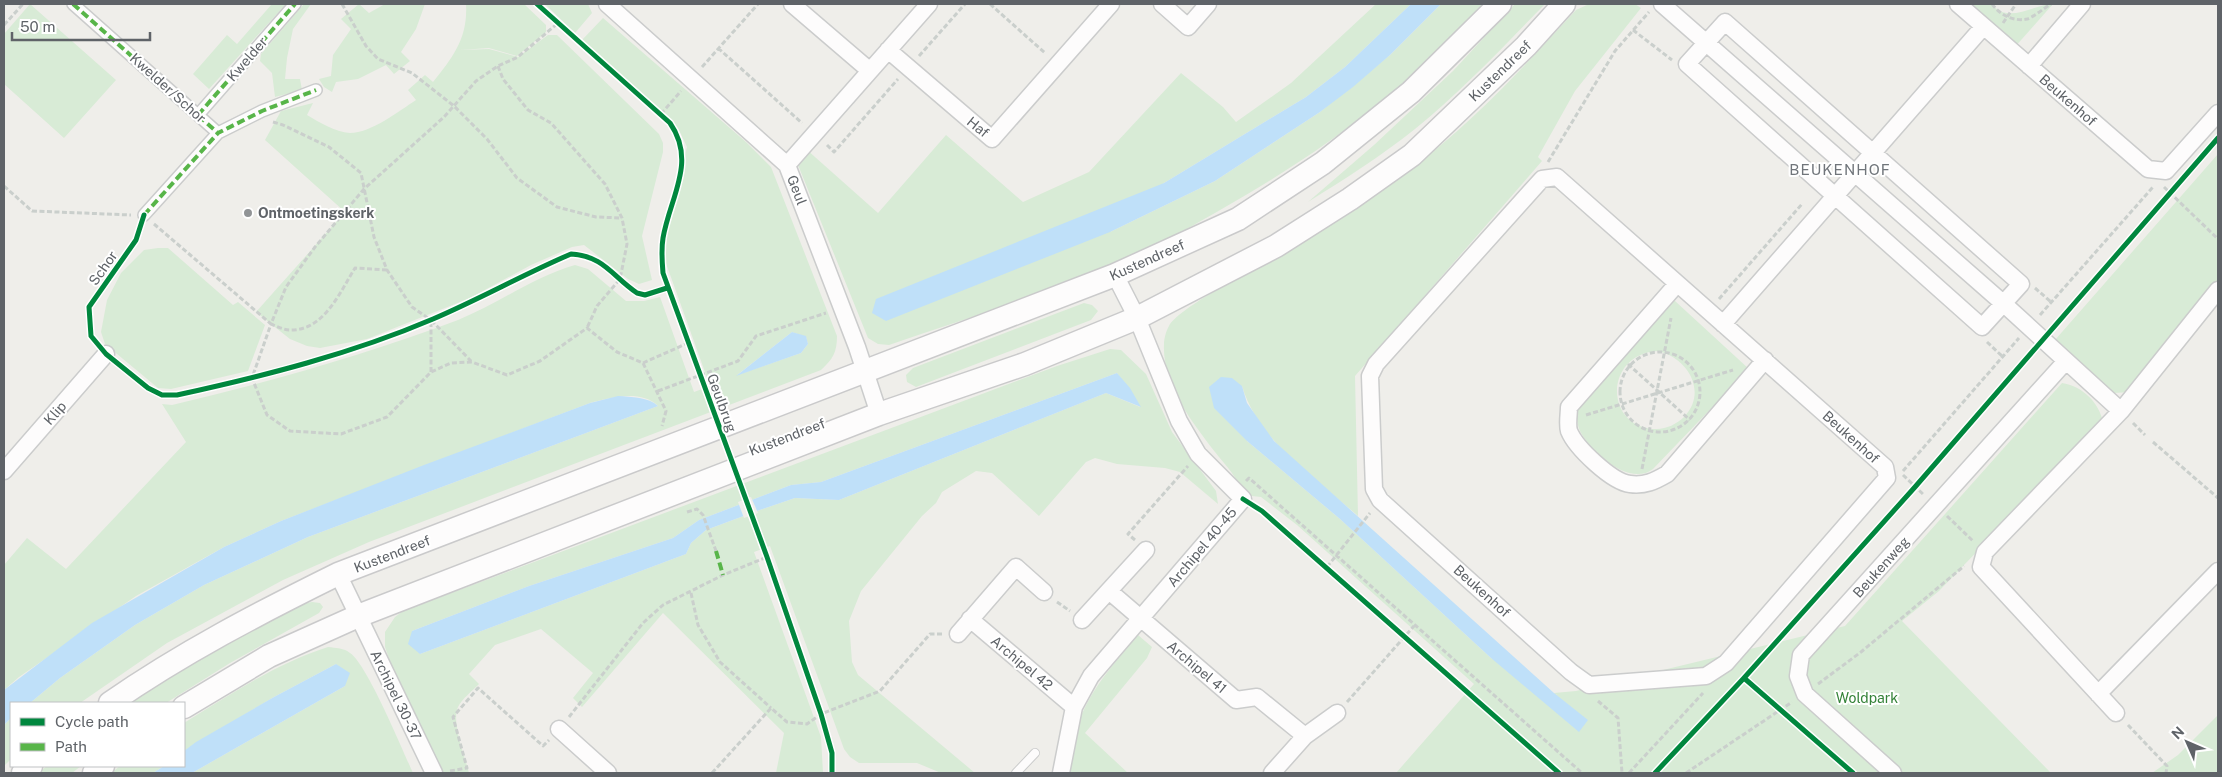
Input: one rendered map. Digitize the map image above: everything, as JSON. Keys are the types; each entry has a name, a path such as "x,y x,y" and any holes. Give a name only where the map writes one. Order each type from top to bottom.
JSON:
{"main road":[{"name":"Kustendreef","path":"111,702 141,681 242,621 338,574 866,373 1114,275 1238,219 1323,163 1411,92 1500,4"},
{"name":"Kustendreef","path":"185,706 269,656 358,616 879,414 1025,364 1137,318 1276,246 1350,199 1412,155 1526,46 1564,4"}],"street":[{"name":"Kwelder/Schor","path":"73,4 218,133"},
{"name":"Kwelder","path":"198,115 295,4"},
{"name":"Geul","path":"609,4 787,165 866,373 879,414"},
{"path":"792,4 869,70"},
{"path":"787,165 929,4"},
{"name":"Haf","path":"888,50 992,139 1111,4"},
{"path":"1162,4 1188,27 1208,4"},
{"name":"Beukenhof","path":"1958,4 2148,169 2166,171 2218,113"},
{"name":"Beukenhof","path":"2029,66 2082,4"},
{"path":"1656,7 1705,43 1854,172 2004,304 2121,411"},
{"path":"1725,22 2021,284 1982,327 1687,64 1705,43 1725,22"},
{"path":"1723,324 1854,172 1983,27"},
{"path":"144,215 218,133 262,111 316,90"},
{"name":"Beukenhof","path":"1558,177 1885,467 1887,478 1726,663 1706,676 1589,685 1571,672 1380,500 1374,489 1370,376 1376,364 1542,179 1549,178 1558,177"},
{"name":"Archipel 40-45","path":"1114,275 1137,318 1179,421 1198,454 1243,499 1140,619"},
{"path":"1677,284 1569,407 1569,430 1581,449 1606,472 1629,484 1652,483 1667,474 1765,360"},
{"path":"2116,713 1981,567 1985,552 2121,411 2218,290"},
{"name":"Klip","path":"4,471 106,354"},
{"name":"Beukenweg","path":"1805,694 1798,676 1801,655 2066,360"},
{"path":"1082,620 1146,550"},
{"path":"958,634 1016,568 1044,592"},
{"path":"2098,694 2218,571"},
{"name":"Archipel 30-37","path":"338,574 358,616 441,772"},
{"name":"Archipel 41","path":"1109,591 1236,700 1257,697 1305,736"},
{"name":"Archipel 42","path":"970,619 1074,707"},
{"path":"1061,773 1074,707 1091,676 1140,619"},
{"path":"1805,694 1893,773"},
{"path":"1272,773 1305,736 1337,713"},
{"path":"559,729 608,773"}],"lane":[{"path":"1016,773 1035,753"}],"path":[{"path":"4,25 23,4"},
{"path":"342,4 366,46 378,59 412,74 454,106 487,139 517,178 558,207 596,217 622,218"},
{"path":"691,80 758,4"},
{"path":"990,4 1058,64"},
{"path":"1992,4 1997,11 2007,17 2027,19 2050,4"},
{"path":"1549,178 1548,160 1615,51 1656,7"},
{"path":"551,17 565,30"},
{"path":"498,66 503,79 528,110 551,123 604,184 622,218 627,244 620,279 598,306 587,328 540,361 507,375 472,362 451,363 431,372 387,417 341,434 290,431 267,415 252,378 286,287 314,247 364,188 454,106 476,81 498,66 518,57 558,24"},
{"path":"1633,30 1668,59 1687,64"},
{"path":"653,108 663,116 673,100"},
{"path":"262,111 268,121 283,125 329,147 361,173 374,237 387,270 412,307 431,320 472,362"},
{"path":"2158,182 2218,239"},
{"path":"4,186 32,211 144,215 271,324 289,330 309,326 327,314 355,268 387,270"},
{"path":"2164,201 2176,187"},
{"path":"613,273 625,284"},
{"path":"1639,484 1659,391 1677,284"},
{"path":"659,393 738,360 756,336 841,308"},
{"path":"422,323 439,316"},
{"path":"431,320 431,372"},
{"path":"587,328 617,352 643,363 659,393 666,412 664,425 657,429"},
{"path":"643,363 689,345 686,336"},
{"path":"1665,351 1679,355 1692,365 1699,380 1701,391 1697,410 1686,424 1670,432 1649,432 1628,419 1620,404 1620,379 1630,365 1649,352 1665,351"},
{"path":"1617,353 1703,432"},
{"path":"1569,420 1765,360"},
{"path":"243,380 260,376"},
{"path":"2153,442 2218,498"},
{"path":"1146,550 1128,534 1198,454"},
{"path":"1236,492 1249,478 1582,773"},
{"path":"1908,494 1921,480"},
{"path":"684,513 697,509 703,515 716,551"},
{"path":"1327,567 1366,517"},
{"path":"764,550 770,566"},
{"path":"441,772 467,768 453,717 478,688 544,746 643,623 663,605 691,593 723,575 767,557"},
{"path":"1320,561 1334,573"},
{"path":"1686,773 1805,694 1861,652 1968,562 1981,567"},
{"path":"1044,592 1082,620"},
{"path":"691,593 698,625 720,662 787,722 807,724 821,714 880,691 930,634 958,634"},
{"path":"1337,713 1414,626"},
{"path":"1398,630 1412,643"},
{"path":"1629,773 1708,688 1706,676"},
{"path":"1589,685 1590,694 1618,718 1622,773"},
{"path":"1773,703 1788,716"},
{"path":"818,705 823,722"},
{"path":"712,773 772,708"},
{"path":"2116,713 2161,758 2167,766 2166,773"}],"green space":[{"path":"30,4 116,80 64,138 4,84 4,34"},
{"path":"272,4 286,4 209,89 193,74 227,35 237,44"},
{"path":"304,4 311,4 293,29 285,79 300,79 302,90 275,97 272,73 260,61 261,54"},
{"path":"359,4 369,13 385,4 425,4 416,29 401,52 410,61 394,74 386,65 358,79 336,82 332,92 324,87 319,79 331,76 333,55 351,29 341,19"},
{"path":"466,4 524,4 546,25 546,32 517,56 489,48 460,50 489,49 518,57 548,35 557,35 659,134 663,143 663,152 642,236 652,280 639,284 628,279 584,245 572,247 531,265 470,298 367,339 320,348 307,346 290,339 256,312 345,212 265,140 281,111 313,103 307,115 333,129 350,133 376,125 416,100 408,90 425,75 433,82 458,46 464,27"},
{"path":"545,4 588,4 592,13 575,33"},
{"path":"1376,4 1411,4 1345,67 1306,97 1164,183 1110,232 1215,181 1320,112 1390,55 1441,4 1484,4 1426,63 1364,116 1298,163 1186,229 1117,263 1061,286 1004,306 889,345 878,344 868,338 796,160 806,149 878,213 946,135 1023,202 1089,172 1181,73 1223,107 1236,122 1291,83"},
{"path":"1515,4 1545,4 1466,84 1415,129 1363,167 1308,202 1374,145 1453,71"},
{"name":"Woldpark","path":"1589,4 1635,4 1641,8 1575,91 1538,157 1542,161 1355,376 1358,516 1307,473 1275,442 1261,425 1250,406 1242,386 1247,441 1340,519 1491,658 1557,695 1554,693 1576,691 1845,626 2062,383 2069,385 2083,391 2094,402 2103,422 1939,591 1902,621 2051,773 1396,773 1474,684 1297,525 1261,497 1243,495 1235,477 1197,428 1173,388 1165,359 1165,335 1169,326 1176,318 1205,297 1338,221 1388,187 1457,131 1492,99 1576,10"},
{"path":"1964,4 1992,4 1998,10 2005,13 2013,13 2053,4 2014,48"},
{"path":"603,18 746,142 771,167 837,336 834,355 821,370 369,542 283,580 167,643 81,702 31,702 60,678 135,625 204,585 308,537 658,406 651,401 634,396 615,397 590,403 281,521 224,547 136,596 19,677 4,690 4,565 27,538 66,569 186,442 162,404 172,405 245,387 388,345 473,314 530,283 575,265 588,269 626,301 644,301 660,297 694,392 710,386 663,255 663,242 687,147 678,128 582,40","holes":["792,332 806,337 808,344 801,353 737,375"]},
{"path":"2218,154 2218,280 2130,392 2114,393 2055,343 2055,340"},
{"path":"168,248 233,305 238,302 265,325 248,371 171,389 158,388 105,344 101,332 107,300 121,273 144,250"},
{"path":"1675,301 1749,369 1653,469 1644,473 1634,474 1612,465 1594,450 1580,430 1576,410 1667,302","holes":["1658,351 1669,355 1686,368 1691,377 1694,387 1691,407 1681,420 1668,427 1657,429 1640,426 1627,417 1620,405 1617,391 1620,377 1627,364 1640,355"]},
{"path":"1084,303 1092,305 1098,311 1091,320 916,387 907,382 906,375 913,368"},
{"path":"1110,349 1121,350 1146,374 1172,432 1216,491 1218,504 1180,472 1165,468 1117,464 1095,458 1086,462 1039,516 992,473 976,471 942,492 936,503 922,516 861,591 849,621 852,662 858,675 975,773 941,773 917,763 859,763 850,757 844,749 770,546 754,552 821,737 823,773 776,773 784,733 663,613 582,707 573,698 593,673 541,629 495,645 469,674 479,684 462,701 456,714 457,731 469,773 440,773 398,684 385,647 385,632 395,617 403,611 1057,366","holes":["1117,373 1140,407 1106,393 839,500 795,498 757,511 706,530 691,543 686,554 420,654 412,631 529,586 673,538 699,520 791,485 821,482"]},
{"path":"320,603 323,607 319,613 230,663 168,702 131,702 219,648 302,604"},
{"path":"1138,635 1152,647 1147,658 1085,733 1128,773 1069,773 1075,733 1088,702 1111,667"},
{"path":"328,647 340,648 350,653 357,660 375,690 413,773 192,773 345,686 336,664 274,697 185,750 185,722 272,671"},
{"path":"2218,715 2218,773 2152,773 2178,755"},
{"path":"10,719 10,760 4,766 4,725"},
{"path":"46,767 80,767 72,773 38,773"},
{"path":"119,767 162,767 153,773 111,773"}],"water":[{"path":"1411,4 1441,4 1390,55 1353,87 1320,112 1215,181 1110,232 886,321 872,313 876,299 1164,183 1306,97 1345,67"},
{"path":"792,332 806,336 808,344 801,353 736,376"},
{"path":"1117,373 1130,388 1141,407 1106,393 839,500 795,498 706,530 691,543 686,554 420,654 408,644 412,631 529,586 673,538 699,520 791,485 821,482"},
{"path":"1221,377 1232,378 1242,386 1247,403 1274,441 1554,693 1588,720 1579,732 1491,658 1340,519 1247,441 1214,408 1209,387"},
{"path":"618,396 645,399 658,406 308,537 204,585 135,625 60,678 31,702 10,702 10,719 4,725 4,690 92,623 224,547 281,521 590,403"},
{"path":"336,664 350,673 345,686 192,773 153,773 162,767 185,767 185,750 274,697"}],"pier":[{"path":"751,497 758,513 744,518 738,502"}],"marked path":[{"path":"73,4 218,133"},
{"path":"198,115 295,4"},
{"path":"144,215 218,133 262,111 316,90"},
{"path":"716,551 723,575"}],"cycle path":[{"name":"Geulbrug","path":"537,4 670,123 678,137 681,166 663,238 663,273 767,557 821,714 832,753 832,773"},
{"path":"1655,773 1744,678 1915,487 2218,138"},
{"name":"Schor","path":"144,215 136,240 89,307 91,336 106,354 148,388 162,395 177,395 242,380 307,363 371,343 450,311 571,254 600,263 637,293 645,295 667,288"},
{"path":"1243,499 1262,511 1559,773"},
{"path":"1744,678 1853,773"}],"place":[{"name":"Ontmoetingskerk","path":"248,213"}],"district":[{"name":"BEUKENHOF","path":"1840,169"}]}
